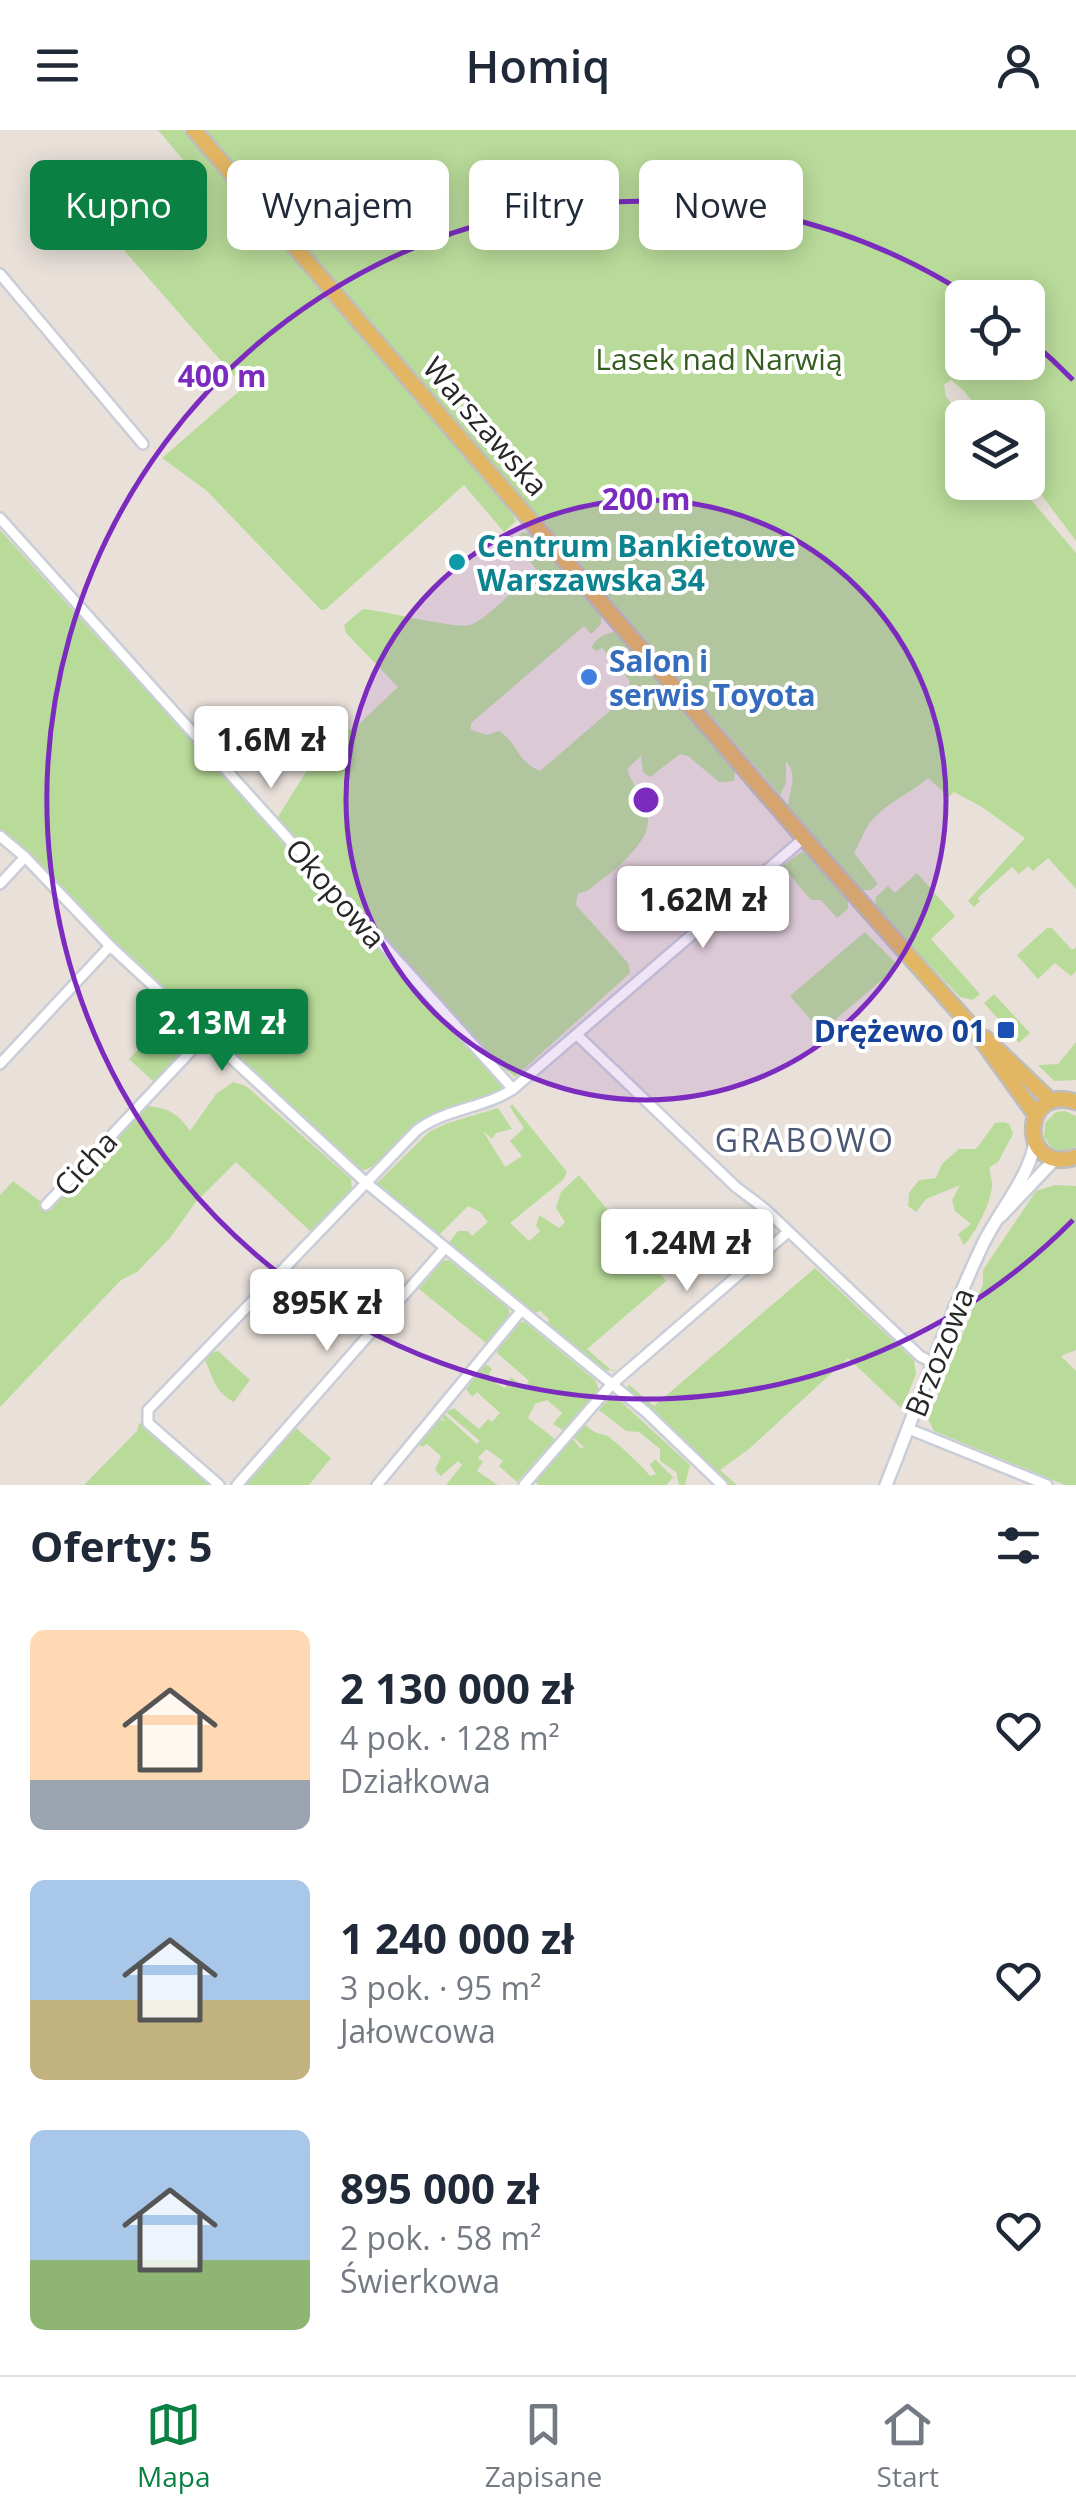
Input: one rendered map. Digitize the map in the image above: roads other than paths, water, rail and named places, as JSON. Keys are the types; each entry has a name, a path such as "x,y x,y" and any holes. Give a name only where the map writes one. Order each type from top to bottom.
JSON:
{"main road":[{"name":"Warszawska","path":"194,130 804,838 973,1028 1035,1114"},
{"name":"Warszawska","path":"973,1028 1012,1060 1051,1101"},
{"path":"1070,1160 1042,1152 1035,1142 1032,1124 1035,1114 1051,1101 1065,1098 1076,1102"},
{"name":"Brzozowa","path":"886,1485 980,1252 1027,1166 1035,1142"},
{"name":"Brzozowa","path":"996,1220 1070,1160"}],"street":[{"path":"0,274 144,444"},
{"name":"Okopowa","path":"0,518 514,1089"},
{"path":"0,836 110,946 364,1181 646,1412 722,1485"},
{"path":"220,1485 148,1423 148,1410 364,1181 428,1122 514,1089 804,838"},
{"path":"0,884 26,858"},
{"path":"0,1064 110,946"},
{"name":"Cicha","path":"46,1205 207,1034"},
{"path":"577,1035 920,1356 935,1364"},
{"path":"524,1485 611,1384 788,1232"},
{"path":"238,1485 446,1248"},
{"path":"377,1485 522,1311"},
{"path":"908,1429 1047,1485"}],"place":[{"name":"Centrum Bankietowe Warszawska 34","path":"457,562"},
{"name":"Salon i serwis Toyota","path":"589,677"},
{"name":"Drężewo 01","path":"1006,1030"}],"district":[{"name":"GRABOWO","path":"805,1139"}],"park label":[{"name":"Lasek nad Narwią","path":"719,358"}]}
